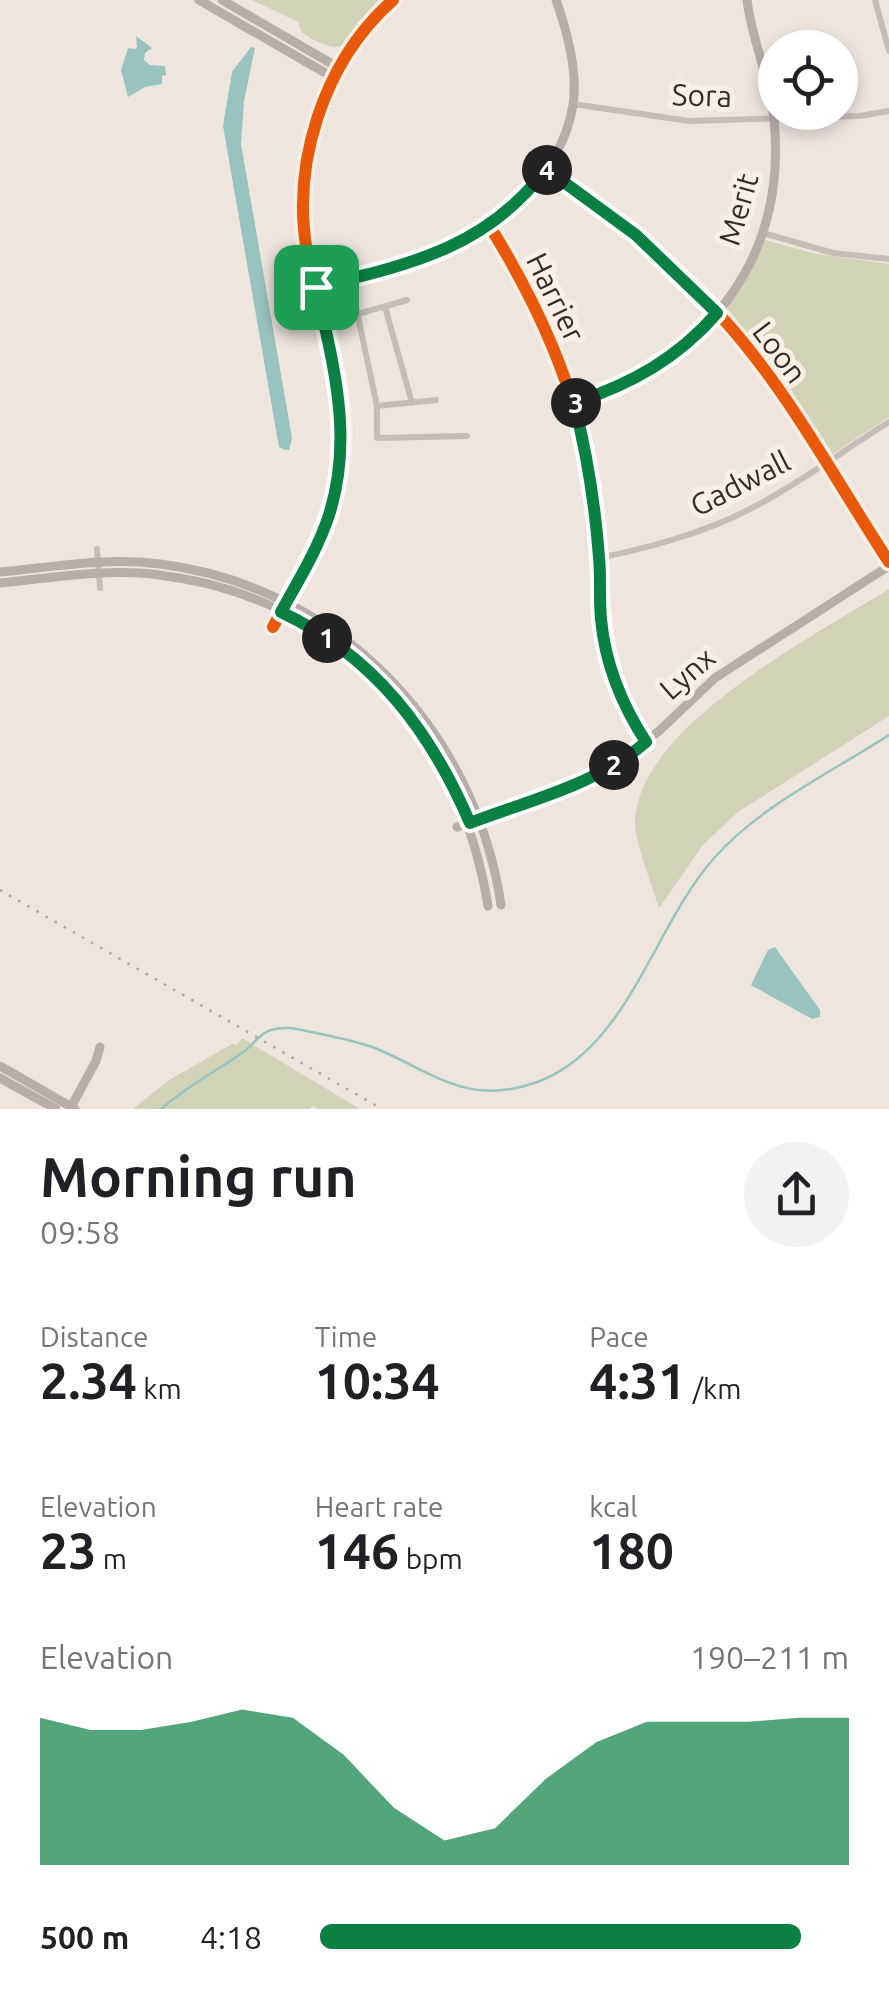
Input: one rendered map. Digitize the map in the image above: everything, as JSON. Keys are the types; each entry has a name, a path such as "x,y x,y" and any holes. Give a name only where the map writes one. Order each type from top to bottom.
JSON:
{"street":[{"path":"199,0 337,73"},
{"path":"222,0 337,73"},
{"path":"273,627 328,519 343,438 339,388 308,253 303,192 307,154 337,73 392,0"},
{"path":"316,287 427,259 489,225 525,196 564,136 573,104 572,64 556,0"},
{"name":"Merit","path":"748,0 758,40"},
{"path":"875,0 889,51"},
{"name":"Sora","path":"573,104 689,120 758,118"},
{"name":"Sora","path":"858,116 889,111"},
{"name":"Merit","path":"574,403 656,368 697,336 736,289 763,234 775,184 774,130"},
{"name":"Loon","path":"546,169 636,235 717,313 768,376 889,564"},
{"name":"Harrier","path":"489,225 544,322 574,403 591,482 601,620 608,656 627,712 646,742"},
{"path":"763,234 833,252 889,259"},
{"path":"350,279 377,406 377,438 467,436"},
{"path":"358,314 407,300"},
{"path":"384,307 412,403"},
{"path":"377,406 436,400"},
{"name":"Gadwall","path":"599,558 719,524 770,498 889,422"},
{"path":"97,549 100,588"},
{"path":"0,572 158,564 207,572 348,640 387,674 423,715 445,748 491,852 501,905"},
{"name":"Lynx","path":"457,828 586,780 620,762 725,671 889,564"},
{"path":"0,583 98,567"},
{"path":"475,821 488,906"},
{"path":"0,1066 72,1108 100,1046"},
{"path":"0,1078 56,1109"}],"green space":[{"path":"252,0 385,0 349,41 332,46 302,33 298,22"},
{"path":"764,240 817,254 889,264 889,417 831,455 724,313"},
{"path":"889,589 889,716 738,812 703,845 659,908 640,850 635,819 645,784 667,749 737,686"},
{"path":"242,1038 360,1109 133,1109 169,1080 232,1044 237,1045"}],"water":[{"path":"136,36 152,48 145,53 144,60 150,65 165,66 166,75 162,76 162,84 145,87 128,97 121,70 128,48 137,47"},
{"path":"251,47 255,48 244,101 241,144 292,438 289,450 279,447 223,126 232,72"},
{"path":"775,947 820,1010 820,1017 812,1019 751,985 768,950"}],"waterway":[{"path":"161,1109 263,1034 283,1028 368,1046 435,1077 472,1089 492,1091 540,1081 571,1064 596,1041 618,1013 694,885 734,838 775,806 889,735"}],"railway":[{"path":"0,890 382,1109"}],"cycle path":[{"path":"273,627 329,512 343,436 336,368 308,257 304,187 309,152 331,85 348,54 393,0"},
{"path":"546,169 641,240 726,322 792,408 889,562"},
{"path":"489,225 539,316 565,378 591,478 607,645 627,709 646,742"}],"route":[{"path":"546,169 636,235 717,313 697,336 656,368 574,403 591,482 601,620 608,656 623,704 646,742 620,762 572,786 470,823 428,740 400,703 379,680 330,640 281,612 328,519 343,438 339,388 316,287 408,265 448,250 508,211 546,169"}]}
